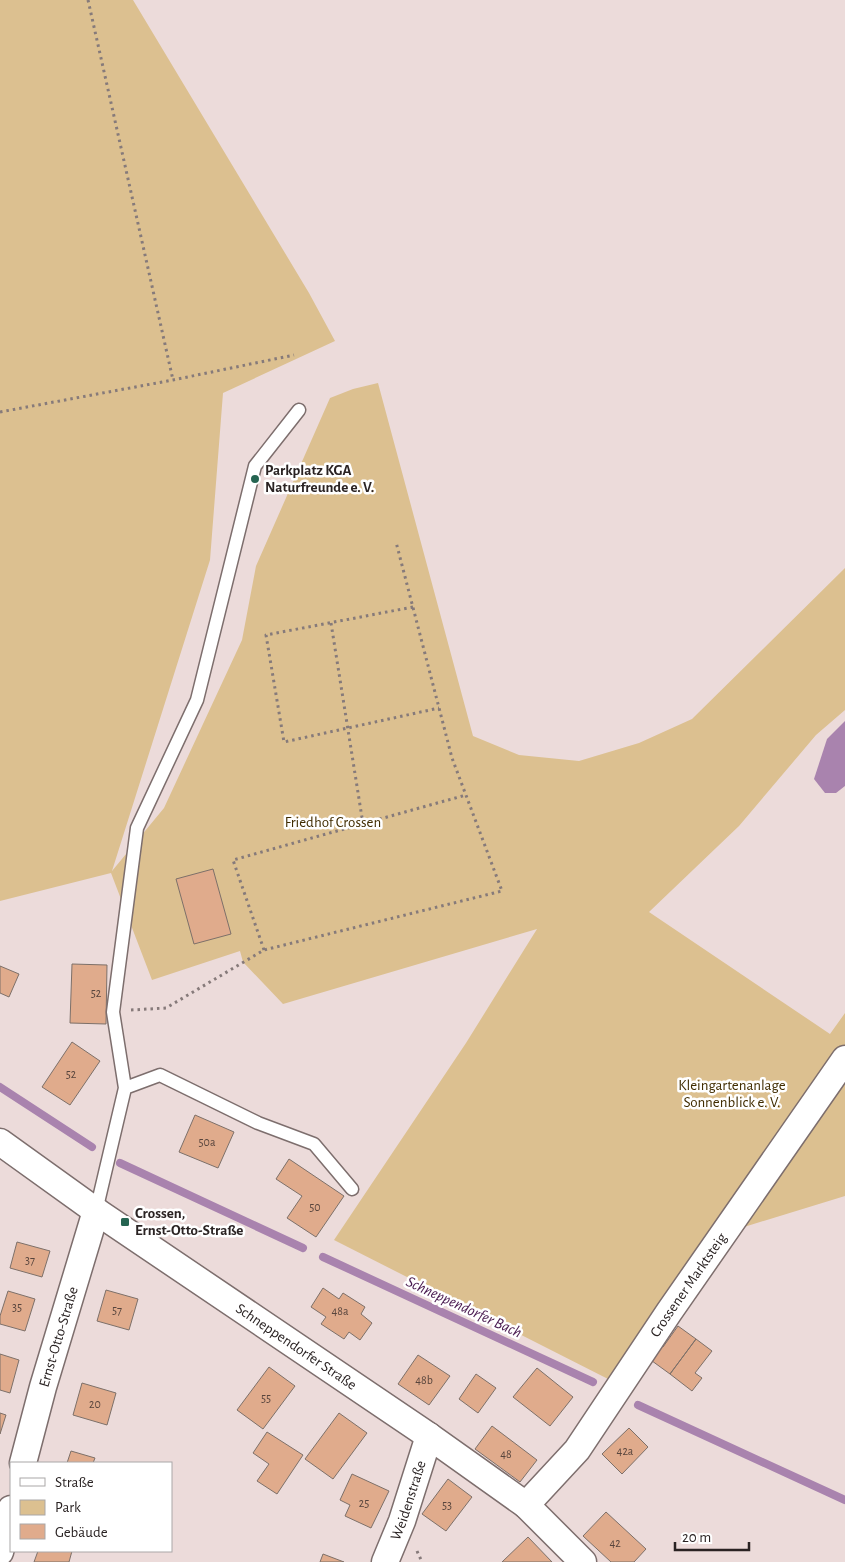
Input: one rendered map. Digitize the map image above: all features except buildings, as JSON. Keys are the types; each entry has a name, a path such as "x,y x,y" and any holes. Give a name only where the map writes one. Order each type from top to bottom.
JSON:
{"street":[{"name":"Crossener Marktsteig","path":"526,1505 578,1450 669,1312 845,1059"},
{"name":"Schneppendorfer Straße","path":"0,1142 96,1211 429,1436 526,1505 583,1562"},
{"name":"Ernst-Otto-Straße","path":"23,1462 43,1387 96,1211"},
{"name":"Weidenstraße","path":"386,1562 402,1521 429,1436"},
{"path":"0,1552 10,1513"}],"lane":[{"path":"96,1211 126,1088 113,1012 137,828 197,700 255,466 299,410"},
{"path":"126,1088 160,1075 258,1123 314,1144 352,1189"}],"path":[{"path":"88,0 173,380"},
{"path":"0,412 173,380 294,354"},
{"path":"113,1012 166,1008 264,950 502,891 452,758 396,542"},
{"path":"413,607 266,635 284,742 440,708"},
{"path":"331,623 363,824"},
{"path":"264,950 233,860 466,796"}],"green space":[{"path":"0,0 133,0 309,293 335,341 223,393 210,560 112,871 164,808 242,640 256,566 330,398 353,389 378,383 473,736 519,755 579,761 639,743 692,719 845,568 845,710 816,735 739,826 649,912 830,1034 845,1013 845,1196 744,1227 612,1381 334,1240 466,1043 537,929 283,1004 243,962 240,951 152,980 111,873 0,901"}],"shaded area":[{"path":"845,721 845,786 836,793 825,793 814,779 827,739"}],"waterway":[{"name":"Schneppendorfer Bach","path":"0,1087 92,1147"},
{"name":"Schneppendorfer Bach","path":"120,1163 303,1248"},
{"name":"Schneppendorfer Bach","path":"323,1257 593,1382"},
{"name":"Schneppendorfer Bach","path":"638,1405 845,1500"}],"place":[{"name":"Parkplatz KGA Naturfreunde e. V.","path":"255,479"},
{"name":"Crossen, Ernst-Otto-Straße","path":"125,1222"}],"park label":[{"name":"Friedhof Crossen","path":"333,822"},
{"name":"Kleingartenanlage Sonnenblick e. V.","path":"732,1094"}]}
